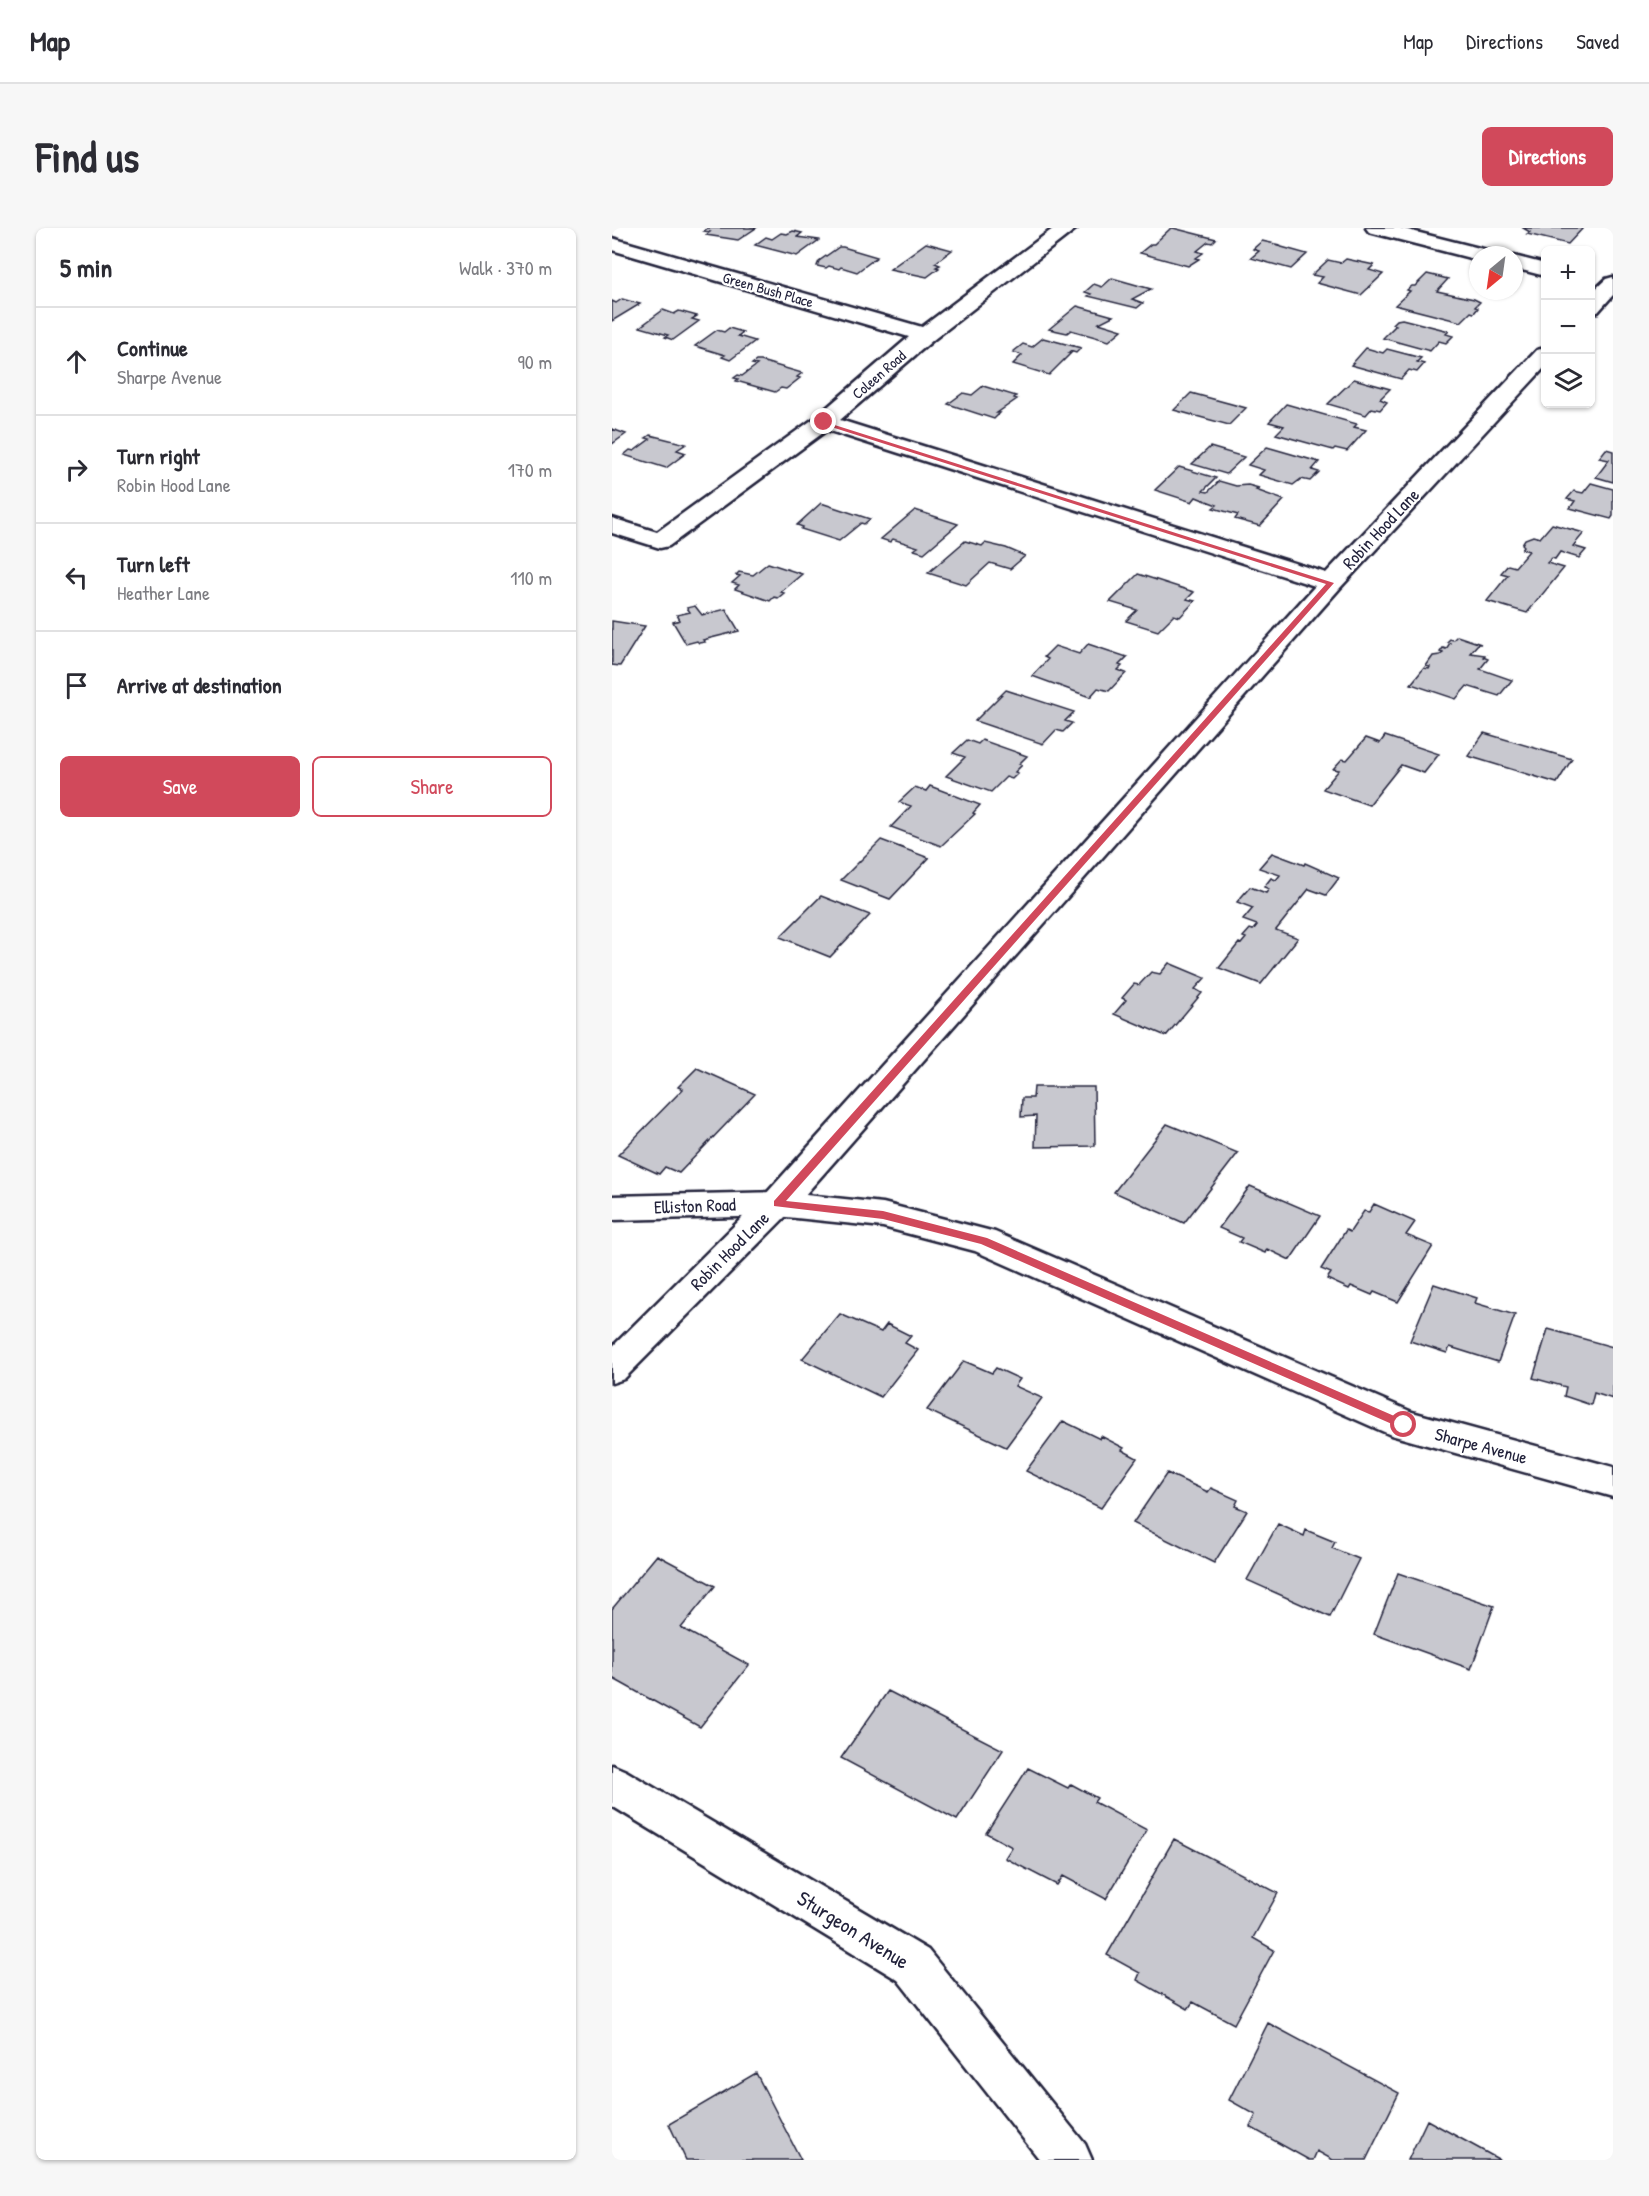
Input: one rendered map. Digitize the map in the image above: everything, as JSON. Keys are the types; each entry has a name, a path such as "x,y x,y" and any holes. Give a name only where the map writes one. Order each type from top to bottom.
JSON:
{"street":[{"name":"Coleen Road","path":"612,525 660,541 824,422 925,335 1068,228"},
{"path":"1376,228 1469,251"},
{"name":"Green Bush Place","path":"612,244 925,335"},
{"path":"1523,264 1541,269"},
{"path":"1595,300 1605,284"},
{"name":"Robin Hood Lane","path":"612,1369 777,1204 1331,583 1541,359"},
{"path":"824,422 1331,583"},
{"name":"Elliston Road","path":"612,1208 777,1204"},
{"name":"Sharpe Avenue","path":"777,1204 883,1215 983,1241 1404,1425 1613,1482"},
{"name":"Sturgeon Avenue","path":"612,1784 913,1965 1069,2160"}],"building":[{"path":"708,228 756,228 738,240 706,235 710,232 704,231"},
{"path":"1171,228 1216,239 1197,251 1203,253 1196,258 1199,259 1188,266 1140,253"},
{"path":"1523,228 1583,228 1568,244 1527,234 1530,232"},
{"path":"793,231 802,233 797,237 819,240 797,256 755,245 766,237 772,239 781,233 787,234"},
{"path":"1262,241 1307,254 1291,269 1251,258 1259,251 1253,249"},
{"path":"926,243 952,250 935,263 940,265 936,267 939,268 927,277 890,269"},
{"path":"839,247 877,257 857,272 841,267 839,269 817,266 819,261"},
{"path":"1346,259 1374,265 1369,270 1383,274 1361,295 1317,283 1323,277 1312,275 1328,260 1341,263"},
{"path":"1427,274 1448,279 1437,291 1480,302 1475,307 1478,308 1474,313 1471,312 1461,322 1395,305 1410,291 1407,290 1415,286"},
{"path":"1112,278 1151,289 1132,299 1143,303 1137,308 1088,296 1091,294 1085,292 1094,284 1102,287"},
{"path":"622,299 640,304 612,321 612,301 616,303"},
{"path":"1077,306 1113,316 1099,323 1122,330 1109,341 1071,330 1067,333 1049,329"},
{"path":"663,310 674,314 679,311 697,316 692,319 699,321 673,340 665,337 668,335 640,327"},
{"path":"1402,319 1449,331 1446,334 1453,336 1446,343 1439,341 1430,351 1383,338 1396,325 1393,324 1397,320"},
{"path":"729,328 743,332 738,336 755,341 730,360 722,357 725,355 695,346 717,330 724,332"},
{"path":"1043,338 1081,348 1076,353 1070,351 1068,353 1071,353 1049,375 1013,364 1022,355 1013,352 1023,344 1032,347"},
{"path":"1366,348 1383,353 1387,349 1421,358 1417,362 1424,364 1417,372 1409,370 1401,379 1351,365"},
{"path":"756,361 802,373 797,377 800,378 786,389 781,388 775,392 736,381 738,379 734,378 738,375 742,376 757,365 752,364"},
{"path":"1354,379 1390,389 1380,399 1387,402 1380,410 1372,408 1366,415 1328,404"},
{"path":"983,386 1016,396 1014,398 1017,399 997,413 1000,413 994,419 948,404 963,393 972,395"},
{"path":"1191,393 1246,408 1229,425 1174,410"},
{"path":"1286,404 1357,424 1354,427 1366,430 1347,451 1335,448 1333,450 1276,434 1284,426 1269,422"},
{"path":"612,429 626,434 612,444"},
{"path":"650,435 686,444 677,450 686,453 666,468 624,455 630,450 634,451 650,439 646,438"},
{"path":"1210,447 1244,457 1226,474 1192,464"},
{"path":"1267,447 1319,462 1312,470 1319,472 1310,481 1301,479 1293,485 1259,475 1264,470 1248,465"},
{"path":"1606,449 1613,451 1613,482 1596,477 1609,460 1599,458"},
{"path":"1179,467 1216,478 1203,491 1208,492 1219,481 1236,486 1248,485 1259,488 1256,490 1284,500 1260,526 1235,519 1238,515 1213,508 1217,505 1196,497 1192,502 1155,490"},
{"path":"1591,483 1613,489 1611,519 1570,508 1575,501 1567,499 1574,491 1583,493"},
{"path":"821,503 870,519 864,524 861,523 839,541 801,529 803,527 797,525"},
{"path":"915,510 958,524 924,553 914,550 918,547 893,539 890,542 881,539"},
{"path":"1552,524 1584,533 1573,546 1586,550 1579,558 1560,552 1555,559 1552,558 1547,563 1564,568 1527,613 1487,601 1508,575 1501,573 1508,565 1515,567 1529,551 1522,549 1525,539 1533,536 1540,538"},
{"path":"965,541 982,546 985,543 1006,548 1025,556 1010,569 990,563 966,585 928,573"},
{"path":"768,563 802,574 781,592 784,593 770,601 735,589 739,585 732,583 740,576 736,575 739,572 753,575"},
{"path":"1138,574 1194,592 1187,599 1195,601 1180,617 1174,615 1158,631 1126,621 1137,610 1110,602"},
{"path":"695,606 702,615 726,609 739,631 703,640 705,642 697,641 686,644 673,622 680,620 677,615 690,612 687,608"},
{"path":"612,621 645,626 620,666 612,665"},
{"path":"1457,636 1481,644 1478,644 1470,653 1485,655 1483,657 1488,659 1480,669 1512,680 1499,696 1467,686 1456,699 1411,684 1424,668 1429,669 1430,667 1426,666 1433,656 1443,653 1440,652 1450,643 1447,642"},
{"path":"1088,644 1127,657 1119,665 1122,666 1118,670 1126,673 1109,691 1098,688 1090,697 1032,676 1048,659 1044,657 1055,646 1079,654"},
{"path":"1006,690 1074,712 1065,721 1072,723 1063,732 1056,730 1043,744 975,721"},
{"path":"1484,733 1572,759 1557,783 1468,756"},
{"path":"1385,736 1439,754 1424,773 1401,765 1369,805 1323,789 1339,770 1333,769 1342,759 1347,760 1366,738 1380,743"},
{"path":"967,740 978,744 982,740 1027,756 1019,764 1022,765 1012,779 1006,777 991,792 946,776 965,757 953,753"},
{"path":"930,786 980,805 973,813 975,814 941,846 891,827 911,806 899,802 915,787 926,791"},
{"path":"881,840 929,858 890,899 841,880"},
{"path":"1272,853 1304,865 1305,863 1339,878 1326,895 1309,889 1276,930 1298,938 1261,984 1219,968 1239,943 1241,944 1246,938 1243,937 1250,929 1253,930 1257,925 1243,920 1253,908 1237,902 1250,887 1266,893 1269,889 1264,887 1271,878 1276,880 1280,875 1259,868"},
{"path":"821,896 870,915 830,957 780,937"},
{"path":"1169,963 1205,978 1195,989 1202,993 1166,1036 1114,1014 1126,1000 1122,998 1134,984 1139,985 1151,972 1160,974"},
{"path":"697,1068 755,1094 679,1173 665,1167 659,1174 618,1155 683,1089 678,1087"},
{"path":"1034,1087 1094,1087 1095,1146 1035,1147 1036,1116 1021,1117 1022,1098 1033,1098"},
{"path":"1167,1124 1238,1153 1184,1223 1114,1192"},
{"path":"1250,1186 1320,1216 1290,1260 1267,1249 1265,1253 1239,1242 1242,1238 1219,1228"},
{"path":"1374,1204 1415,1222 1406,1235 1433,1246 1398,1302 1374,1292 1372,1295 1351,1286 1349,1289 1327,1279 1331,1273 1321,1269 1346,1230 1350,1232 1364,1211 1369,1212"},
{"path":"1434,1284 1477,1298 1475,1303 1515,1315 1498,1362 1450,1347 1447,1353 1410,1341"},
{"path":"840,1314 881,1332 887,1324 911,1336 905,1343 918,1350 881,1397 802,1359"},
{"path":"1548,1329 1613,1347 1613,1399 1594,1393 1591,1405 1564,1396 1566,1387 1533,1378"},
{"path":"964,1361 992,1373 996,1368 1020,1379 1015,1386 1042,1398 1006,1447 927,1410"},
{"path":"1063,1421 1100,1439 1101,1436 1137,1458 1101,1508 1026,1471"},
{"path":"1167,1473 1208,1492 1211,1488 1238,1500 1235,1506 1247,1511 1214,1563 1133,1523"},
{"path":"1278,1524 1304,1536 1306,1530 1335,1542 1332,1548 1359,1559 1330,1617 1247,1580"},
{"path":"657,1555 715,1586 681,1628 749,1665 700,1727 612,1678 612,1609"},
{"path":"1398,1573 1494,1606 1471,1669 1374,1634"},
{"path":"888,1691 1003,1750 957,1820 841,1758"},
{"path":"1028,1768 1068,1788 1071,1784 1097,1798 1094,1802 1147,1830 1106,1899 1063,1876 1057,1885 1005,1858 1012,1847 986,1833"},
{"path":"1174,1839 1278,1893 1253,1938 1274,1950 1234,2024 1193,2002 1188,2009 1137,1980 1140,1973 1107,1955"},
{"path":"1268,2023 1399,2093 1366,2160 1333,2160 1317,2151 1313,2160 1309,2160 1250,2127 1256,2115 1229,2100"},
{"path":"756,2073 801,2160 686,2160 669,2124"},
{"path":"1427,2120 1500,2160 1408,2160"}],"route":[{"path":"824,422 1331,583 777,1204 883,1215 983,1241 1404,1425"}]}
